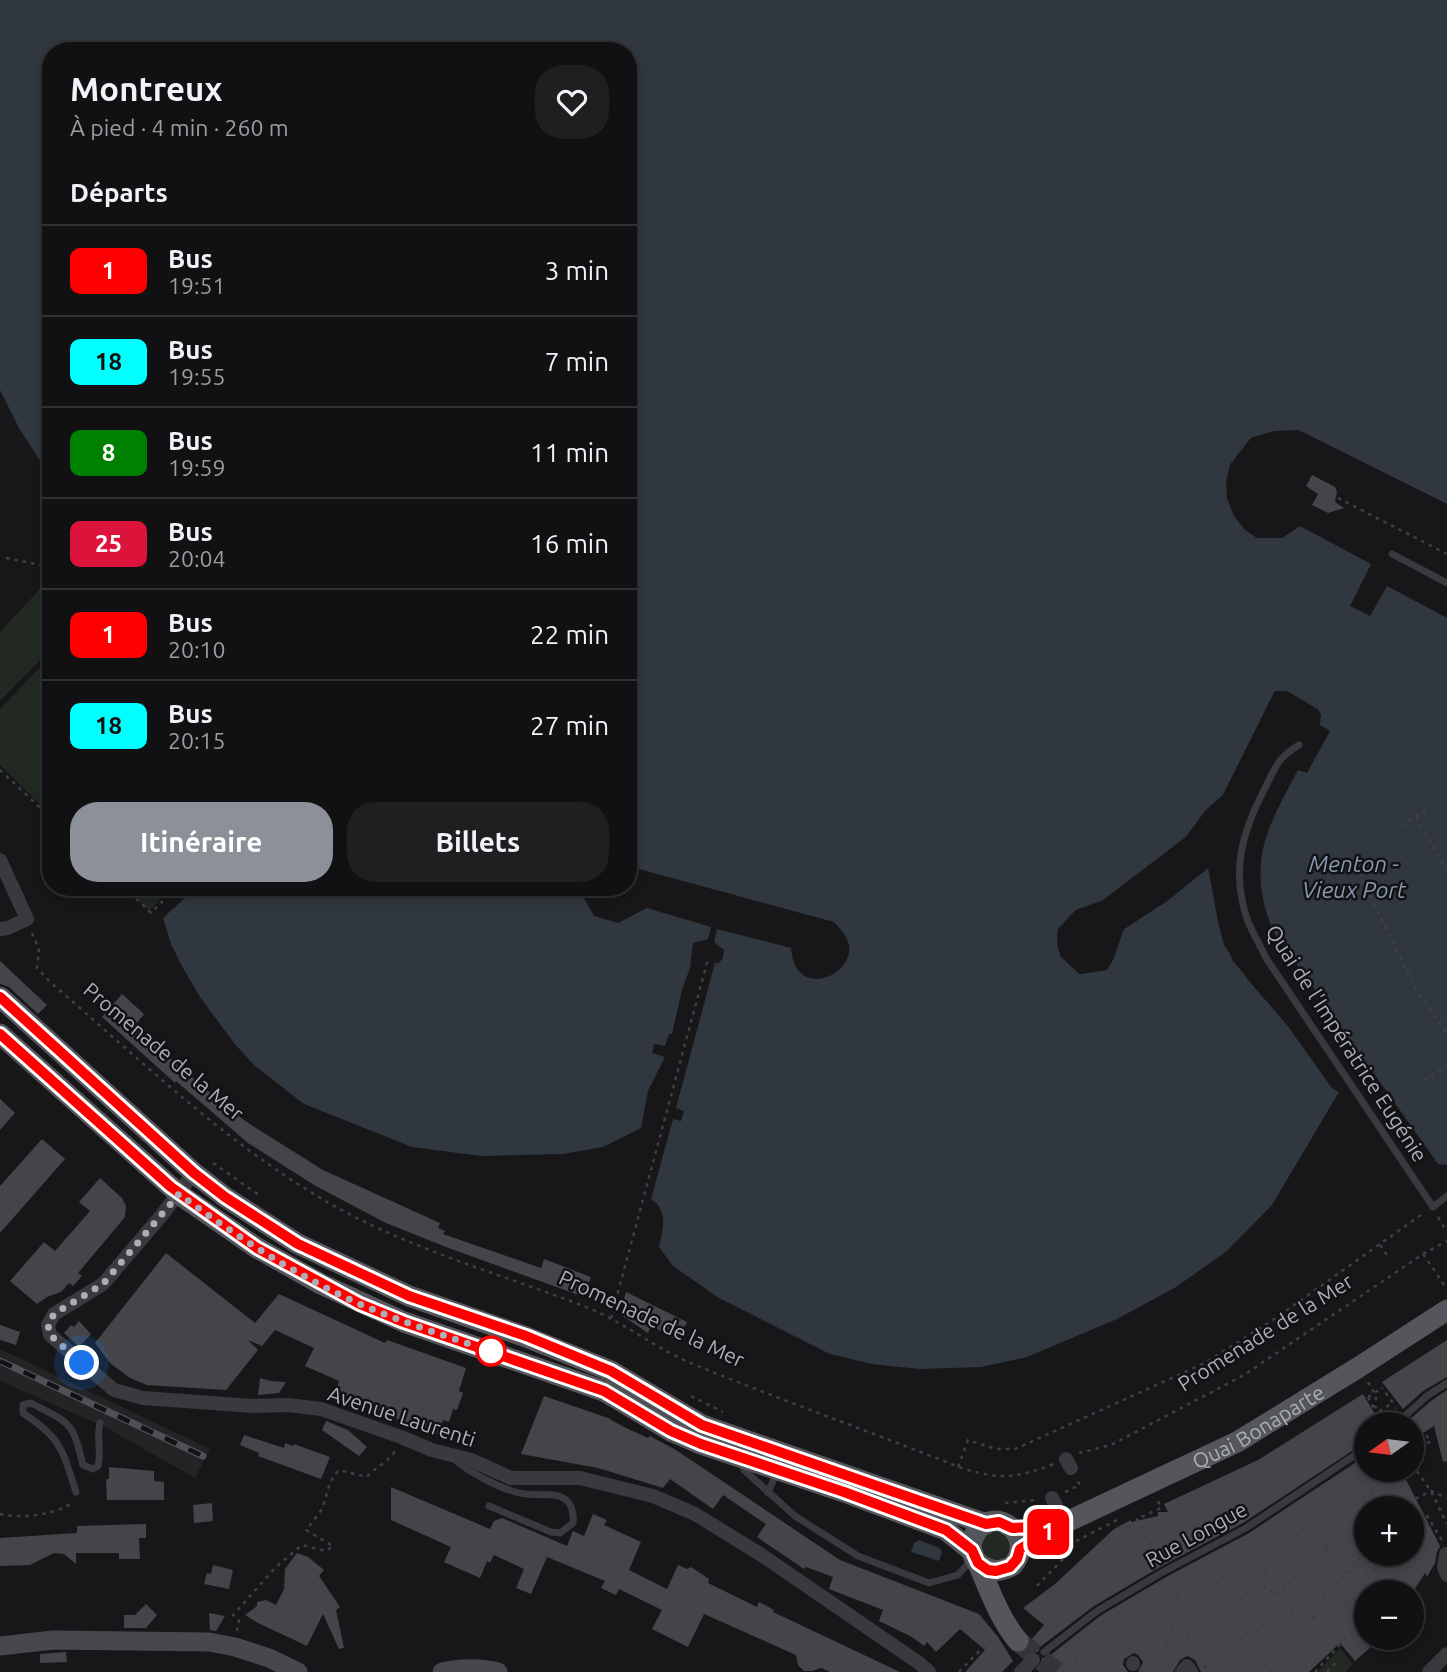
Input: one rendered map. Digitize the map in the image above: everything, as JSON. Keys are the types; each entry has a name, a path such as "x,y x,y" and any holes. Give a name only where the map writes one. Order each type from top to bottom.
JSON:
{"main road":[{"path":"0,998 202,1166 225,1197 298,1244 409,1296 526,1336 611,1371 702,1425 986,1524 999,1522 1012,1528 1019,1537 1020,1549 1015,1562 1004,1570 992,1571 946,1530 671,1431 604,1391 404,1322 360,1304 257,1248 179,1194 0,1034"},
{"name":"Quai Bonaparte","path":"1012,1528 1237,1442 1447,1310"},
{"name":"Quai Bonaparte","path":"1020,1549 1055,1510"},
{"path":"986,1524 975,1533 974,1557 1011,1633"},
{"path":"993,1600 1004,1570"}],"street":[{"path":"0,860 27,919 0,929"},
{"name":"Avenue Laurenti","path":"202,1166 103,1284 54,1314 48,1325 50,1335 113,1395 321,1409 432,1450 471,1461 511,1478 580,1478 653,1496 695,1514 760,1554 929,1672"},
{"path":"1446,1551 1444,1567 1447,1575"},
{"path":"0,1646 53,1640 209,1642 269,1658 298,1672"},
{"path":"1429,1672 1447,1654"},
{"path":"1021,1672 1039,1656"},
{"path":"1182,1672 1187,1666 1191,1672"},
{"path":"442,1672 463,1668 498,1672"}],"lane":[{"path":"1392,554 1447,583"},
{"name":"Quai de l'Impératrice Eugénie","path":"1299,744 1282,755 1248,821 1240,850 1239,883 1247,920 1266,958 1433,1207"},
{"path":"1433,1207 1447,1196"},
{"path":"1409,1412 1447,1383"},
{"path":"76,1492 62,1448 45,1428 23,1413 23,1405 32,1403 67,1421 75,1435 83,1465 93,1469 98,1466 101,1457 98,1435 100,1423"},
{"path":"450,1455 463,1468 512,1490 524,1494 563,1497 570,1504 573,1523 560,1533 551,1532 489,1506"},
{"name":"Rue Longue","path":"1039,1656 1097,1611 1246,1528 1354,1456"},
{"path":"739,1457 744,1470 795,1516 858,1556 929,1583 958,1575 974,1557"},
{"path":"768,1493 777,1470"}],"path":[{"path":"1338,498 1447,554"},
{"path":"6,558 42,565"},
{"path":"0,770 42,810"},
{"path":"1401,825 1430,808"},
{"path":"1416,817 1447,871"},
{"path":"1355,865 1416,990 1447,1033"},
{"path":"133,896 151,913 168,896"},
{"name":"Promenade de la Mer","path":"27,919 39,949 37,968 50,982 250,1152 310,1192 367,1223 427,1250 589,1308 690,1363 958,1467 993,1477 1016,1477 1068,1463 1077,1453 1111,1445 1153,1425 1244,1376 1423,1254 1447,1241"},
{"path":"611,1318 708,959"},
{"path":"1424,1080 1447,1066"},
{"path":"202,1166 264,1200"},
{"path":"958,1467 968,1440 996,1449 1015,1449 1205,1363 1273,1320 1433,1207 1447,1232"},
{"path":"1380,1245 1389,1258"},
{"path":"1423,1254 1446,1288"},
{"path":"1365,1376 1376,1396 1375,1406 1378,1412 1393,1403 1382,1388 1368,1397 1379,1418 1397,1407"},
{"path":"682,1392 726,1413"},
{"path":"1424,1436 1426,1435 1431,1441 1424,1446"},
{"path":"228,1633 237,1633 239,1621 233,1615 240,1606 276,1567 302,1545 326,1551 333,1546 306,1530 323,1507 327,1488 334,1475 340,1469 367,1477 377,1466 391,1458 401,1437"},
{"path":"1424,1481 1447,1524"},
{"path":"1376,1496 1373,1485 1377,1482"},
{"path":"1431,1491 1447,1498"},
{"path":"1421,1496 1431,1491"},
{"path":"0,1514 15,1518 58,1510 73,1503 76,1492"},
{"path":"1297,1550 1293,1538 1306,1526 1321,1516 1375,1493"},
{"path":"1002,1503 1037,1500"},
{"path":"1159,1503 1161,1508 1137,1520 1163,1572 1184,1605"},
{"path":"1424,1518 1430,1517 1446,1551"},
{"path":"1037,1586 1078,1540"},
{"path":"1181,1609 1230,1573 1265,1569 1297,1550 1319,1544 1329,1547 1276,1596 1263,1585 1265,1569"},
{"path":"1349,1571 1356,1575 1362,1574 1391,1563 1396,1566 1398,1578 1393,1580"},
{"path":"1269,1672 1312,1618 1320,1598 1354,1564"},
{"path":"1283,1600 1292,1582"},
{"path":"1224,1619 1238,1600 1266,1587"},
{"path":"1125,1629 1124,1623 1150,1608 1179,1597"},
{"path":"1312,1618 1354,1598"},
{"path":"1209,1655 1289,1611 1295,1617 1289,1632 1295,1637"},
{"path":"1155,1632 1174,1623 1209,1655 1210,1661 1201,1672"},
{"path":"959,1672 1011,1633"},
{"path":"1315,1672 1354,1634"},
{"path":"1327,1672 1339,1659"},
{"path":"1241,1672 1258,1664 1276,1664"}],"shaded area":[{"path":"42,587 42,658 0,701 0,632"},
{"path":"42,665 42,806 0,765 0,709"},
{"path":"134,896 163,896 149,911"},
{"path":"0,1349 210,1449 195,1478 105,1427 0,1381"},
{"path":"995,1532 1005,1536 1009,1546 1005,1556 995,1560 985,1556 981,1546 985,1536"},
{"path":"1340,1648 1353,1664 1345,1672 1318,1672"}],"water":[{"name":"Menton - Vieux Port","path":"0,0 1447,0 1447,504 1298,430 1251,438 1230,465 1227,499 1245,530 1273,538 1285,535 1300,526 1371,564 1350,606 1370,616 1387,586 1447,618 1447,1165 1438,1164 1273,931 1261,886 1263,848 1277,811 1298,770 1307,773 1330,731 1320,725 1321,714 1287,691 1275,691 1223,795 1205,811 1186,837 1102,901 1076,910 1058,929 1059,950 1080,974 1106,970 1124,929 1167,901 1209,867 1224,945 1249,981 1288,1026 1332,1088 1339,1092 1272,1205 1227,1251 1176,1287 1117,1319 1027,1357 981,1367 920,1369 872,1364 830,1354 719,1298 673,1266 659,1247 663,1228 662,1215 657,1204 651,1199 673,1119 681,1121 684,1111 676,1108 715,963 719,963 723,958 724,950 714,942 717,929 791,948 795,964 802,974 812,979 834,974 843,966 849,945 845,935 834,922 637,868 637,42 42,42 42,464 19,428 0,390"},
{"path":"187,896 584,896 594,916 618,923 647,908 711,927 708,939 693,943 690,968 672,1034 669,1034 665,1046 654,1044 652,1053 665,1057 648,1091 641,1128 603,1147 563,1154 481,1156 412,1147 304,1104 255,1066 234,1043 200,997 183,968 171,944 163,918"},
{"path":"919,1540 940,1548 942,1552 939,1561 911,1552 914,1543"}],"pier":[{"path":"1298,430 1447,504 1447,508 1297,433 1274,434 1253,441 1233,466 1230,498 1237,515 1247,528 1258,534 1281,535 1297,524 1300,526 1282,538 1257,538 1245,530 1234,516 1227,499 1226,482 1230,465 1251,438 1274,431"},
{"path":"1275,691 1287,691 1319,710 1320,725 1317,723 1316,712 1286,695 1277,695 1226,796 1208,813 1189,839 1104,904 1078,913 1061,930 1060,943 1064,955 1081,970 1104,967 1121,927 1210,864 1222,925 1236,959 1291,1024 1339,1092 1332,1088 1288,1026 1233,961 1219,926 1208,868 1167,901 1124,929 1107,970 1080,974 1060,956 1057,943 1058,929 1076,910 1102,901 1186,837 1205,811 1223,795"}],"building":[{"path":"1312,475 1335,487 1335,502 1344,508 1328,513 1312,505 1318,494 1306,486"},
{"path":"0,961 47,1005 38,1014 9,987 0,984"},
{"path":"122,994 144,1014 137,1023 168,1051 165,1054 234,1113 256,1128 323,1170 440,1223 438,1228 445,1231 443,1234 541,1268 544,1259 591,1277 584,1297 386,1223 314,1185 248,1143 176,1081 175,1083 102,1017"},
{"path":"0,1099 15,1113 0,1130"},
{"path":"42,1139 65,1159 0,1233 0,1186"},
{"path":"100,1178 122,1198 126,1206 125,1217 78,1273 82,1276 73,1286 69,1283 61,1292 37,1304 10,1281 44,1242 55,1251 90,1211 79,1202"},
{"path":"166,1253 255,1323 279,1294 385,1343 387,1340 466,1368 459,1391 463,1393 457,1410 453,1409 449,1422 443,1420 438,1434 334,1395 339,1381 305,1366 314,1348 275,1330 262,1346 248,1340 258,1350 226,1390 147,1385 130,1378 111,1364 95,1343"},
{"path":"626,1292 687,1322 677,1341 651,1325 648,1333 620,1314"},
{"path":"79,1321 91,1334 79,1347 64,1333"},
{"path":"0,1325 20,1332 16,1345 0,1340"},
{"path":"1447,1340 1447,1377 1423,1391 1403,1409 1382,1382"},
{"path":"260,1378 286,1382 279,1393 258,1395"},
{"path":"1447,1390 1447,1461 1443,1462 1434,1426 1424,1432 1424,1412 1418,1412"},
{"path":"1363,1394 1374,1412 1354,1412 1354,1450 1243,1523 1094,1606 1040,1647 1038,1652 1030,1651 1036,1646 1031,1640 1044,1625 1023,1608 1055,1584 1114,1529 1131,1520 1158,1516 1158,1512 1168,1512 1164,1504 1258,1460"},
{"path":"544,1396 611,1419 676,1450 840,1560 979,1614 1013,1661 1002,1672 965,1672 985,1650 960,1629 936,1652 927,1642 924,1646 879,1621 883,1610 829,1589 833,1577 806,1567 804,1569 757,1537 766,1524 723,1495 713,1509 670,1479 663,1488 598,1468 521,1454"},
{"path":"326,1421 348,1430 367,1447 359,1456 322,1430"},
{"path":"244,1435 284,1448 285,1443 294,1444 330,1457 321,1479 258,1456 259,1453 240,1445"},
{"path":"1354,1464 1354,1482 1407,1482 1414,1496 1354,1496 1354,1566 1424,1566 1424,1515 1440,1546 1435,1563 1427,1577 1425,1573 1421,1580 1354,1580 1354,1650 1367,1650 1355,1661 1340,1643 1309,1672 1201,1672 1195,1660 1187,1656 1180,1660 1173,1672 1138,1672 1143,1662 1134,1653 1124,1659 1123,1665 1128,1672 1044,1672 1040,1667 1042,1658 1048,1657 1100,1616 1249,1533"},
{"path":"109,1467 154,1471 154,1481 164,1482 164,1500 107,1500 106,1479 109,1479"},
{"path":"391,1487 490,1529 494,1521 502,1518 567,1546 573,1531 584,1536 593,1514 607,1520 604,1525 641,1542 629,1570 667,1589 678,1565 687,1569 691,1567 709,1579 708,1583 757,1607 759,1602 774,1610 773,1612 900,1672 830,1672 821,1668 804,1671 798,1665 796,1655 704,1614 688,1647 652,1629 662,1610 619,1589 616,1595 601,1588 605,1581 547,1557 531,1594 516,1588 524,1569 494,1555 490,1563 487,1561 480,1578 444,1562 451,1547 391,1520"},
{"path":"212,1503 213,1521 194,1523 193,1505"},
{"path":"146,1524 146,1538 139,1538 140,1559 119,1559 119,1553 76,1553 76,1564 64,1554 54,1553 30,1565 0,1566 0,1538 77,1533 77,1526"},
{"path":"297,1553 308,1557 324,1570 319,1576 340,1607 336,1610 344,1648 339,1649 323,1614 307,1646 245,1615 257,1606 257,1602 266,1600 276,1605 284,1589 285,1569"},
{"path":"213,1565 233,1570 229,1589 204,1584"},
{"path":"146,1604 157,1615 146,1628 124,1628 124,1615 135,1615"},
{"path":"209,1613 225,1616 216,1631 210,1630"},
{"path":"66,1652 67,1662 40,1663 40,1654"}],"tunnel":[{"path":"1018,1641 1056,1672"}],"railway":[{"path":"0,1361 203,1456"}],"bus line":[{"name":"1","path":"0,997 194,1173 225,1197 298,1244 409,1296 526,1336 611,1371 702,1425 986,1524 999,1522 1012,1528 1058,1526 1020,1549 1017,1559 1010,1567 1004,1570 988,1570 978,1563 972,1550 946,1530 701,1444 671,1431 604,1391 404,1322 360,1304 257,1248 194,1205 0,1034"}],"route":[{"path":"82,1363 50,1335 48,1325 54,1314 103,1284 179,1194 257,1248 360,1304 493,1352 491,1351"}]}
